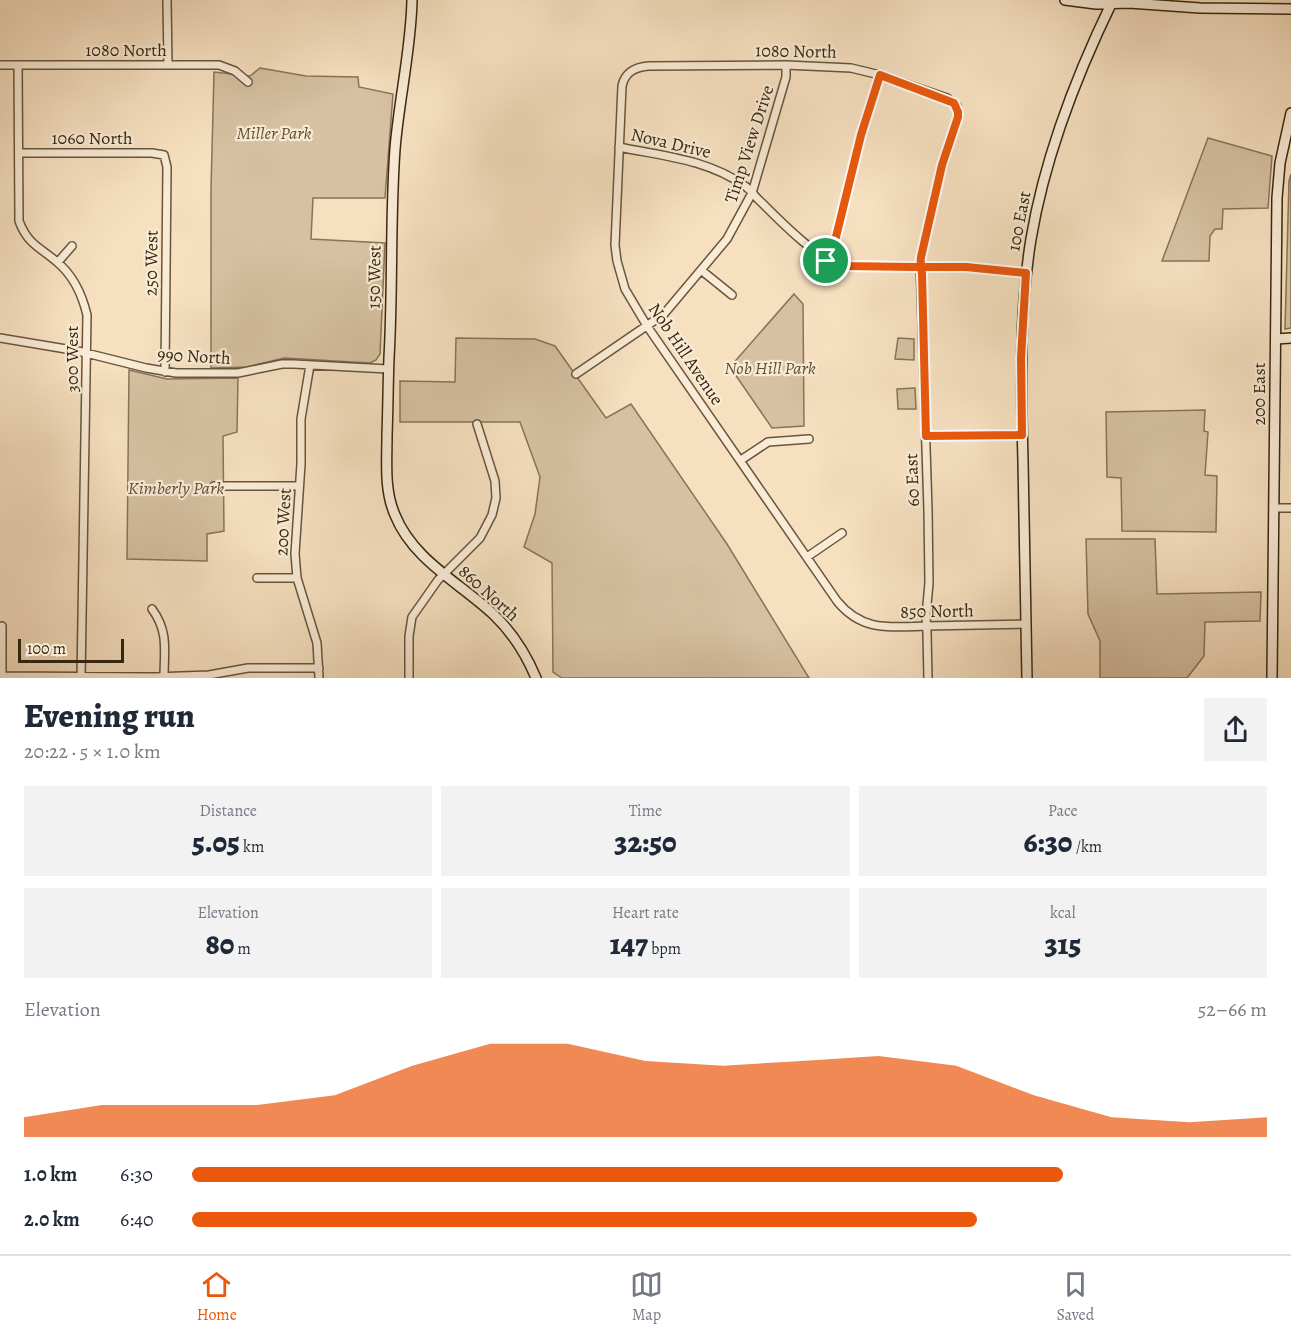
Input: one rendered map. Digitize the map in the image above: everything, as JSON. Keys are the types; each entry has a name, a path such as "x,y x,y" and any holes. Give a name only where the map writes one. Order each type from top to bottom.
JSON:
{"street":[{"path":"166,0 168,65"},
{"name":"150 West","path":"412,0 411,27 395,150 388,369 388,491 400,526 416,548"},
{"path":"1065,0 1200,8 1270,4 1291,9"},
{"name":"100 East","path":"1027,678 1021,346 1026,273 1037,207 1054,145 1072,91 1113,2"},
{"name":"1080 North","path":"0,65 219,65 235,71 248,82"},
{"name":"300 West","path":"18,65 19,221 28,240 58,262 73,279 84,304 88,326 81,677"},
{"name":"1080 North","path":"629,72 640,66 786,65 851,68 880,75 947,98 957,106"},
{"name":"Timp View Drive","path":"576,374 669,309 733,230 752,193 786,77 786,65"},
{"name":"Nob Hill Avenue","path":"629,72 624,77 622,86 614,234 617,261 626,289 647,326 837,601 850,615"},
{"path":"880,75 861,135 833,249 826,261 843,266 966,267 1026,273"},
{"name":"60 East","path":"928,678 926,626 929,583 921,257 942,165 958,117 957,106"},
{"name":"200 East","path":"1272,678 1278,177 1282,148 1291,113"},
{"name":"Nova Drive","path":"619,147 713,167 747,187 826,261"},
{"name":"1060 North","path":"19,153 152,153 164,155"},
{"name":"250 West","path":"164,155 167,167 165,372"},
{"path":"58,262 72,246"},
{"path":"701,270 732,295"},
{"name":"990 North","path":"0,338 87,353 165,372 238,374 282,364 388,369"},
{"path":"1276,339 1291,338"},
{"name":"200 West","path":"310,365 301,419 301,464 295,539 297,578 315,634 319,678"},
{"path":"409,678 411,617 438,580 485,531 494,507 495,481 477,424"},
{"path":"926,436 1022,435"},
{"path":"741,460 768,442 809,439"},
{"path":"214,486 299,486"},
{"path":"1275,508 1291,508"},
{"path":"807,557 842,533"},
{"name":"860 North","path":"416,548 508,629 536,678"},
{"path":"257,578 297,578"},
{"path":"152,609 164,631 164,677"},
{"name":"850 North","path":"850,615 874,626 1026,624"},
{"path":"2,626 1,676 164,677 209,675 248,668 319,668"}],"green space":[{"name":"Miller Park","path":"260,68 306,76 358,77 359,87 393,94 385,198 313,198 311,239 385,243 380,354 370,363 284,358 247,367 211,368 211,190 214,72 250,76"},
{"path":"1208,138 1272,156 1268,208 1223,209 1222,229 1215,229 1210,236 1209,261 1162,261"},
{"path":"1291,174 1291,328 1285,329 1289,181"},
{"name":"Nob Hill Park","path":"794,294 803,304 804,426 772,428 730,367"},
{"path":"456,338 535,339 555,346 606,418 631,404 727,544 809,678 562,678 553,672 552,563 524,547 535,514 540,477 520,422 400,422 400,381 455,382"},
{"path":"898,338 914,339 914,360 895,359"},
{"name":"Kimberly Park","path":"129,370 167,379 238,378 237,432 223,436 224,531 207,534 207,561 127,559"},
{"path":"915,388 916,409 898,409 897,389"},
{"path":"1205,410 1204,431 1208,432 1205,475 1217,476 1216,532 1122,531 1121,478 1107,477 1106,412"},
{"path":"1086,539 1155,539 1157,594 1261,592 1260,621 1205,622 1204,656 1187,678 1100,678 1100,641 1088,614"}],"route":[{"path":"826,261 833,249 861,135 880,75 947,98 954,103 957,106 958,117 942,165 920,261 921,267 922,274 926,436 1022,435 1021,358 1026,273 966,267 921,267 914,267 843,266 826,261"}]}
